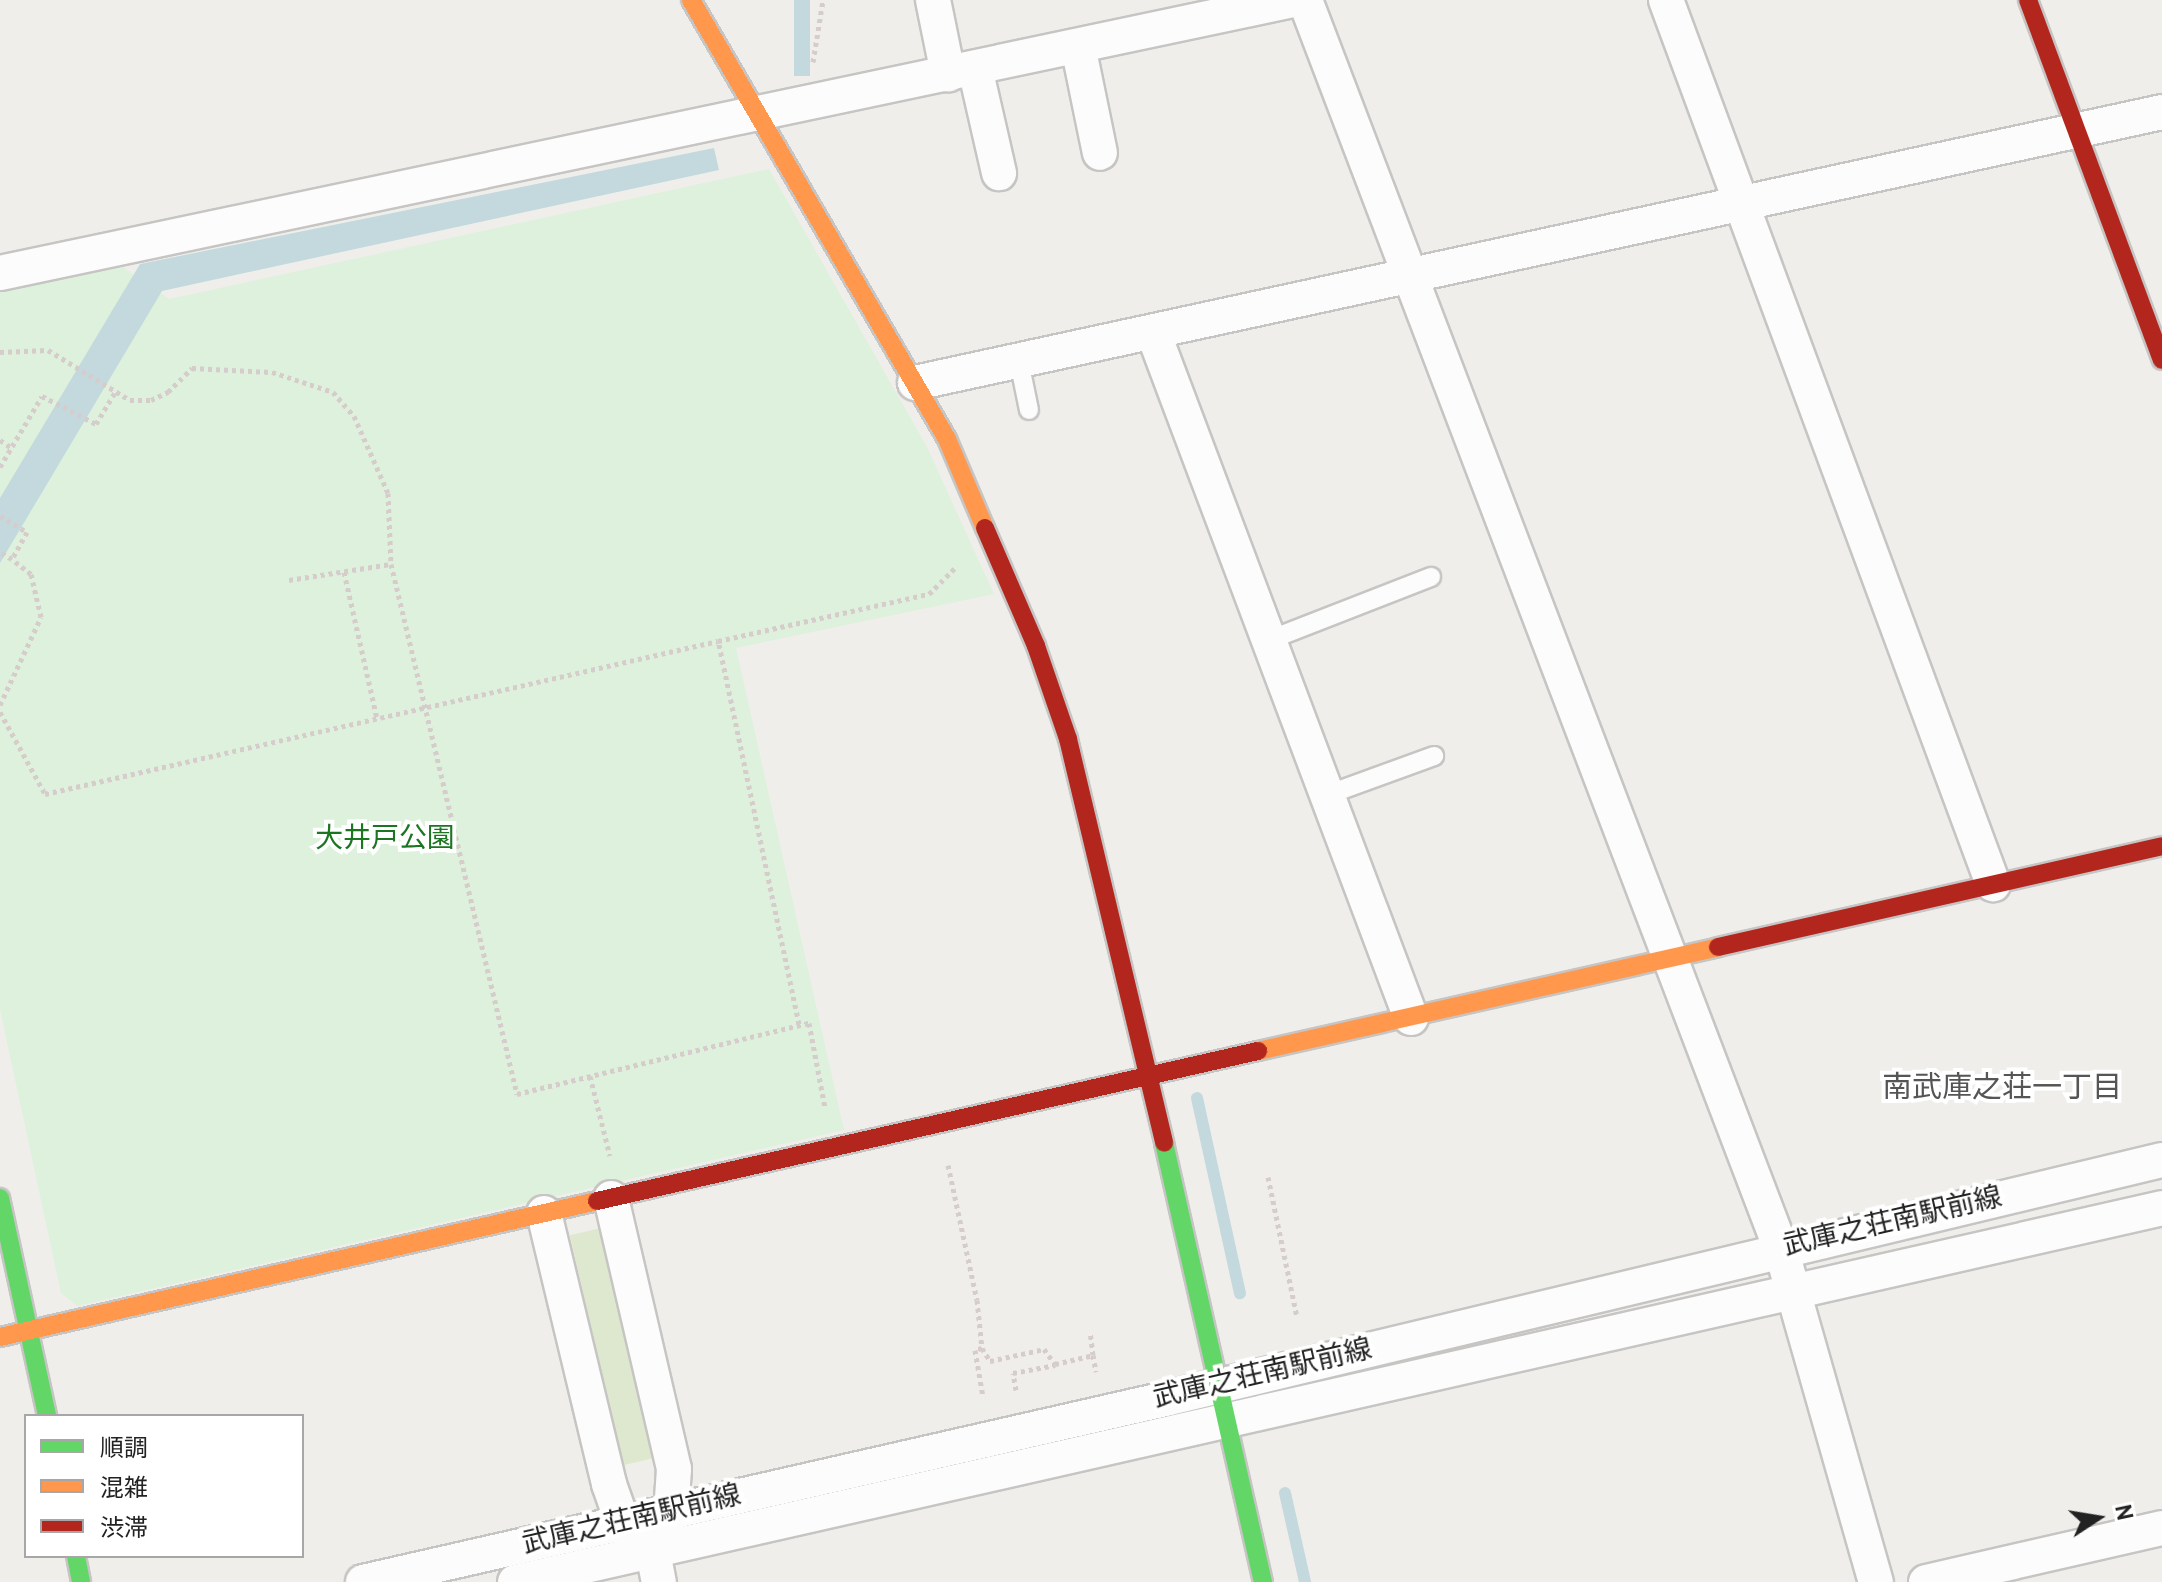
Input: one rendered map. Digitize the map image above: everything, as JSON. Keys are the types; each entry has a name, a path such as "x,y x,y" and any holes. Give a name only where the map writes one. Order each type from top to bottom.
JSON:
{"street":[{"path":"691,0 915,383 994,540 1068,739 1224,1401 1263,1582"},
{"path":"933,0 999,173"},
{"path":"0,273 1293,0"},
{"path":"1305,0 1667,961 1781,1249 1876,1582"},
{"path":"1666,0 1993,884"},
{"path":"2028,0 2162,360"},
{"path":"1078,46 1100,153"},
{"path":"915,383 2162,112"},
{"path":"1153,332 1411,1018"},
{"path":"0,1337 1667,961 2162,846"},
{"name":"武庫之荘南駅前線","path":"515,1582 656,1567 1224,1401 1781,1249 2162,1160"},
{"path":"616,1197 674,1469 671,1513 656,1567"},
{"path":"0,1198 47,1414"},
{"name":"武庫之荘南駅前線","path":"363,1582 671,1513 1224,1401 1793,1293 2162,1208"},
{"path":"544,1213 623,1524 656,1567"},
{"path":"1926,1582 2162,1528"},
{"path":"76,1558 81,1582"}],"lane":[{"path":"1019,361 1029,410"},
{"path":"1269,640 1431,577"},
{"path":"1327,795 1434,756"}],"path":[{"path":"806,105 823,0"},
{"path":"0,352 48,350 130,400 151,400 192,368 272,372 333,392 354,416 388,493 391,564 517,1094 809,1023 833,1148"},
{"path":"0,467 42,396 96,424 115,392"},
{"path":"0,440 12,448"},
{"path":"0,516 27,532 12,559"},
{"path":"0,552 31,574 41,617 0,705"},
{"path":"289,580 391,564"},
{"path":"0,712 45,794 929,594 955,568"},
{"path":"344,572 377,719"},
{"path":"718,641 799,1024"},
{"path":"590,1076 616,1197"},
{"path":"939,1124 982,1348 990,1361 1044,1349 1055,1364"},
{"path":"1268,1177 1297,1317"},
{"path":"1090,1332 1096,1372"},
{"path":"982,1348 975,1350 983,1397"},
{"path":"1016,1390 1013,1373 1093,1355"}],"green space":[{"name":"大井戸公園","path":"769,169 927,447 994,594 736,648 844,1130 77,1306 61,1293 0,1010 0,291 123,267 169,299"},
{"path":"601,1228 654,1458 623,1465 570,1235"}],"shaded area":[{"path":"794,0 810,0 810,76 794,76"},
{"path":"714,148 719,170 162,291 0,563 0,498 140,264"}],"waterway":[{"path":"1197,1098 1240,1293"},
{"path":"1285,1493 1305,1582"}],"traffic: fast":[{"path":"1164,1143 1263,1582"},
{"path":"0,1198 47,1414"},
{"path":"76,1558 81,1582"}],"traffic: slow":[{"path":"691,0 947,439 985,528"},
{"path":"1258,1051 1718,947"},
{"path":"0,1337 597,1201"}],"traffic: jam":[{"path":"2028,0 2162,360"},
{"path":"985,528 1036,646 1068,739 1164,1143"},
{"path":"1718,947 2162,846"},
{"path":"597,1201 1258,1051"}],"district":[{"name":"南武庫之荘一丁目","path":"2002,1090"}]}
